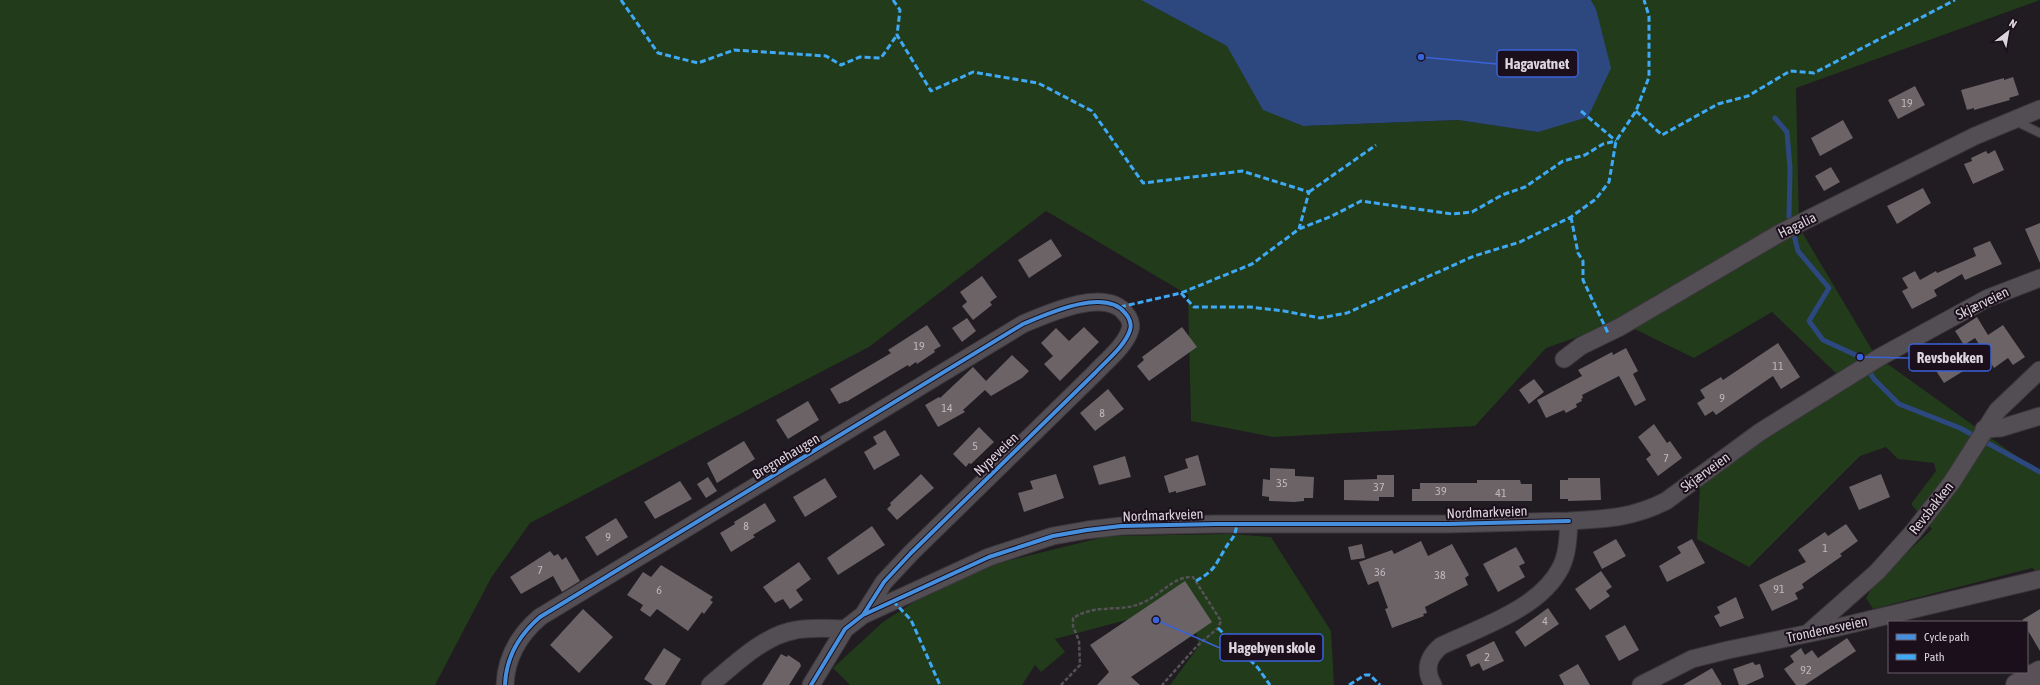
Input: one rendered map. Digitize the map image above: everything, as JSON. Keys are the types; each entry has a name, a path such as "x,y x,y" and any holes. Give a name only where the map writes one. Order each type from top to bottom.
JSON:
{"main road":[{"path":"2018,685 2040,672"}],"street":[{"name":"Hagalia","path":"1564,359 1581,346 1620,327 1780,233 1976,136 2040,109"},
{"name":"Skjærveien","path":"1568,522 1633,515 1666,501 1760,432 1880,357 1988,298 2040,278"},
{"name":"Bregnehaugen","path":"505,685 509,660 518,640 528,628 547,614 1023,324 1066,307 1089,303 1110,302 1120,307"},
{"name":"Nypeveien","path":"863,615 884,582 911,553 1095,373 1124,342 1131,328 1130,320 1120,307"},
{"name":"Revsbakken","path":"1808,634 1877,572 1913,532 1952,482 1984,429 2009,398 2040,370"},
{"path":"1984,429 2000,428 2040,416"},
{"name":"Nordmarkveien","path":"810,685 845,629 863,615 989,557 1054,536 1121,526 1568,522"},
{"path":"1433,685 1428,670 1429,660 1437,649 1528,603 1543,593 1551,583 1564,560 1567,549 1568,522"},
{"name":"Trondenesveien","path":"1641,685 1692,659 1808,634 2040,579"},
{"path":"710,685 751,651 794,630 810,628 845,629"}],"lane":[{"path":"2013,120 2040,133"}],"path":[{"path":"1060,685 1080,665 1079,641 1073,626 1073,618 1085,611 1142,603 1183,577 1193,577 1221,620 1218,628 1197,646 1162,685"}],"green space":[{"path":"0,0 1141,0 1228,46 1263,109 1303,126 1458,120 1538,132 1596,9 1591,0 2040,0 1796,88 1799,227 1875,355 2040,473 2040,574 2032,568 1873,609 1866,598 1874,584 1932,529 1911,504 1936,471 1934,463 1898,459 1886,447 1860,456 1749,567 1697,539 1701,469 1839,376 1772,312 1694,358 1620,322 1546,348 1475,426 1273,437 1191,421 1188,295 1046,211 869,347 530,523 491,578 435,685 0,685"},
{"path":"1231,534 1271,537 1331,631 1334,685 1170,685 1199,646 1191,612 1164,610 1055,639 1065,652 1041,672 1035,665 1022,685 850,685 833,668 883,622 959,573 1108,536"}],"water":[{"path":"1141,0 1591,0 1596,9 1611,68 1588,117 1538,132 1458,120 1303,126 1263,110 1227,46"}],"building":[{"path":"2013,77 2019,95 2009,98 2010,100 1974,110 1974,108 1967,110 1961,90 2004,78 2004,80"},
{"path":"1915,86 1925,105 1898,119 1888,100"},
{"path":"1843,120 1853,138 1820,156 1811,138"},
{"path":"1995,150 2004,170 1973,184 1964,164 1972,161 1971,158 1986,151 1988,154"},
{"path":"1831,167 1840,182 1824,191 1815,176"},
{"path":"1923,188 1931,203 1897,224 1887,206"},
{"path":"2040,223 2040,263 2025,229"},
{"path":"1051,239 1062,256 1029,278 1018,260"},
{"path":"1990,241 2002,264 1965,280 1962,274 1934,290 1937,296 1912,309 1902,291 1908,288 1902,278 1915,271 1920,280 1936,271 1937,273 1976,256 1973,248"},
{"path":"982,276 997,297 990,302 992,305 973,320 962,306 967,302 960,292"},
{"path":"1977,317 1988,335 2003,325 2025,357 2013,365 2008,358 1994,368 1975,338 1964,345 1955,331"},
{"path":"967,318 976,331 962,342 952,328"},
{"path":"927,325 941,346 934,350 935,352 917,364 916,362 909,367 908,365 846,402 839,404 830,389 891,353 888,350"},
{"path":"1084,327 1099,342 1060,381 1044,364 1053,356 1041,343 1056,328 1069,341"},
{"path":"1182,327 1197,347 1149,381 1137,366 1144,360 1142,357"},
{"path":"1778,343 1800,377 1781,389 1773,376 1716,415 1713,411 1705,416 1697,403 1705,398 1700,390 1721,377 1723,380"},
{"path":"1947,343 1965,370 1944,383 1927,357"},
{"path":"1626,348 1638,371 1633,374 1646,400 1635,406 1619,376 1582,395 1582,401 1576,404 1577,407 1566,413 1564,410 1546,418 1537,400 1582,376 1578,370 1612,352 1613,355"},
{"path":"1012,355 1029,371 1022,378 991,396 985,390 963,410 965,412 938,427 925,405 939,397 940,398 973,367 986,381"},
{"path":"1534,379 1544,392 1529,404 1519,390"},
{"path":"1108,389 1124,409 1095,431 1080,413"},
{"path":"808,401 819,420 788,439 776,420"},
{"path":"1654,424 1667,443 1670,441 1682,458 1658,476 1646,459 1651,455 1638,437"},
{"path":"979,427 994,442 966,467 953,454"},
{"path":"885,430 900,455 874,470 864,452 877,444 873,437"},
{"path":"744,441 755,459 717,483 707,463"},
{"path":"1198,455 1206,485 1176,493 1176,491 1169,493 1164,476 1188,468 1185,459"},
{"path":"1125,456 1131,477 1099,485 1093,466"},
{"path":"1270,468 1295,469 1295,476 1314,477 1313,498 1304,498 1304,501 1294,502 1269,501 1269,497 1262,496 1263,479 1270,480"},
{"path":"921,474 934,488 897,520 887,509 891,505 890,503"},
{"path":"1056,474 1064,498 1024,512 1018,493 1033,489 1030,481"},
{"path":"1881,474 1890,497 1859,510 1849,487"},
{"path":"1377,475 1394,475 1394,497 1379,497 1379,501 1344,500 1344,480 1377,479"},
{"path":"708,477 717,491 706,498 697,484"},
{"path":"825,478 837,497 805,517 793,497"},
{"path":"1568,478 1600,478 1601,500 1568,501 1568,499 1560,499 1560,480 1568,480"},
{"path":"1477,480 1520,480 1521,484 1532,484 1532,501 1412,501 1412,489 1420,489 1420,483 1477,483"},
{"path":"680,481 692,499 655,519 644,502"},
{"path":"765,503 776,521 753,535 755,537 731,552 720,533 735,524 734,522"},
{"path":"616,518 628,537 597,556 585,537"},
{"path":"1846,524 1858,541 1840,554 1842,556 1802,584 1804,588 1795,593 1798,599 1772,611 1759,585 1806,562 1798,550 1825,532 1828,536"},
{"path":"872,526 885,545 838,575 827,558"},
{"path":"1616,539 1626,556 1602,569 1593,552"},
{"path":"1692,539 1705,563 1667,582 1659,566 1681,553 1677,547"},
{"path":"1421,541 1428,556 1452,544 1469,575 1465,578 1468,585 1425,607 1427,613 1423,614 1424,616 1392,628 1385,609 1388,608 1378,581 1368,585 1359,562 1392,550 1394,554"},
{"path":"1362,544 1365,558 1351,560 1348,547"},
{"path":"1516,547 1525,563 1519,566 1525,577 1498,592 1483,564"},
{"path":"550,551 554,556 558,554 562,560 566,557 580,581 562,592 553,576 521,594 510,577"},
{"path":"799,562 811,579 796,590 803,600 790,609 783,599 775,603 763,587"},
{"path":"661,565 713,597 710,600 713,602 704,614 702,612 688,631 657,609 650,617 640,610 643,605 627,595 643,572 651,577"},
{"path":"1601,571 1612,587 1606,591 1610,596 1590,610 1575,589"},
{"path":"1185,581 1212,622 1131,677 1140,685 1097,685 1109,672 1090,645"},
{"path":"1736,597 1744,618 1720,627 1714,616 1720,613 1717,607"},
{"path":"1548,608 1559,624 1525,647 1515,632"},
{"path":"583,609 613,637 579,673 550,645"},
{"path":"2040,609 2040,651 2028,631 2028,621 2022,620"},
{"path":"1625,625 1639,650 1619,661 1605,636"},
{"path":"1847,638 1856,651 1805,685 1796,685 1784,669 1794,662 1790,656 1801,648 1805,655 1812,650 1818,658"},
{"path":"1494,641 1504,661 1483,671 1479,663 1471,667 1466,655"},
{"path":"664,648 681,659 665,685 653,685 644,679"},
{"path":"781,654 787,657 788,655 800,663 801,666 789,685 762,685"},
{"path":"1753,662 1755,665 1760,664 1764,677 1746,685 1739,685 1733,669"},
{"path":"1578,664 1590,685 1564,685 1559,675"},
{"path":"1712,668 1722,685 1683,685"}],"waterway":[{"path":"1775,118 1787,132 1790,168 1789,216 1798,251 1829,288 1809,321 1823,340 1860,357 1874,379 1899,404 1960,428 2040,472"}],"marked path":[{"path":"621,0 658,53 698,63 734,50 826,56 841,65 860,57 881,58 897,35"},
{"path":"893,0 900,10 897,35 931,91 973,72 1038,83 1092,111 1143,183 1242,171 1309,192 1299,229"},
{"path":"1181,293 1194,307 1250,307 1284,311 1320,318 1347,313 1474,256 1520,242 1571,217 1596,199 1609,182 1616,141 1636,111 1649,77 1649,16 1644,0"},
{"path":"1636,111 1662,135 1718,104 1748,96 1790,71 1814,73 1955,0"},
{"path":"1581,111 1616,141"},
{"path":"1120,307 1181,293 1252,264 1299,229 1332,216 1361,201 1452,214 1472,212 1502,195 1525,187 1563,161 1585,155 1603,144 1616,141"},
{"path":"1309,192 1376,145"},
{"path":"1571,217 1578,253 1583,261 1583,280 1608,333"},
{"path":"1196,581 1214,568 1234,536 1237,524"},
{"path":"893,601 911,620 940,685"},
{"path":"1218,628 1258,668 1270,685"},
{"path":"1349,685 1365,675 1370,675 1380,685"}],"cycle path":[{"path":"505,685 508,665 515,647 526,631 540,617 1023,324 1061,309 1090,302 1104,302 1116,306 1125,313 1128,316 1131,328 1128,336 1115,353 911,553 884,582 863,615"},
{"path":"811,685 845,629 863,615 989,557 1053,536 1121,526 1216,524 1448,524 1569,521"}],"place":[{"name":"Hagavatnet","path":"1421,57"},
{"name":"Revsbekken","path":"1860,357"},
{"name":"Hagebyen skole","path":"1156,620"}]}
